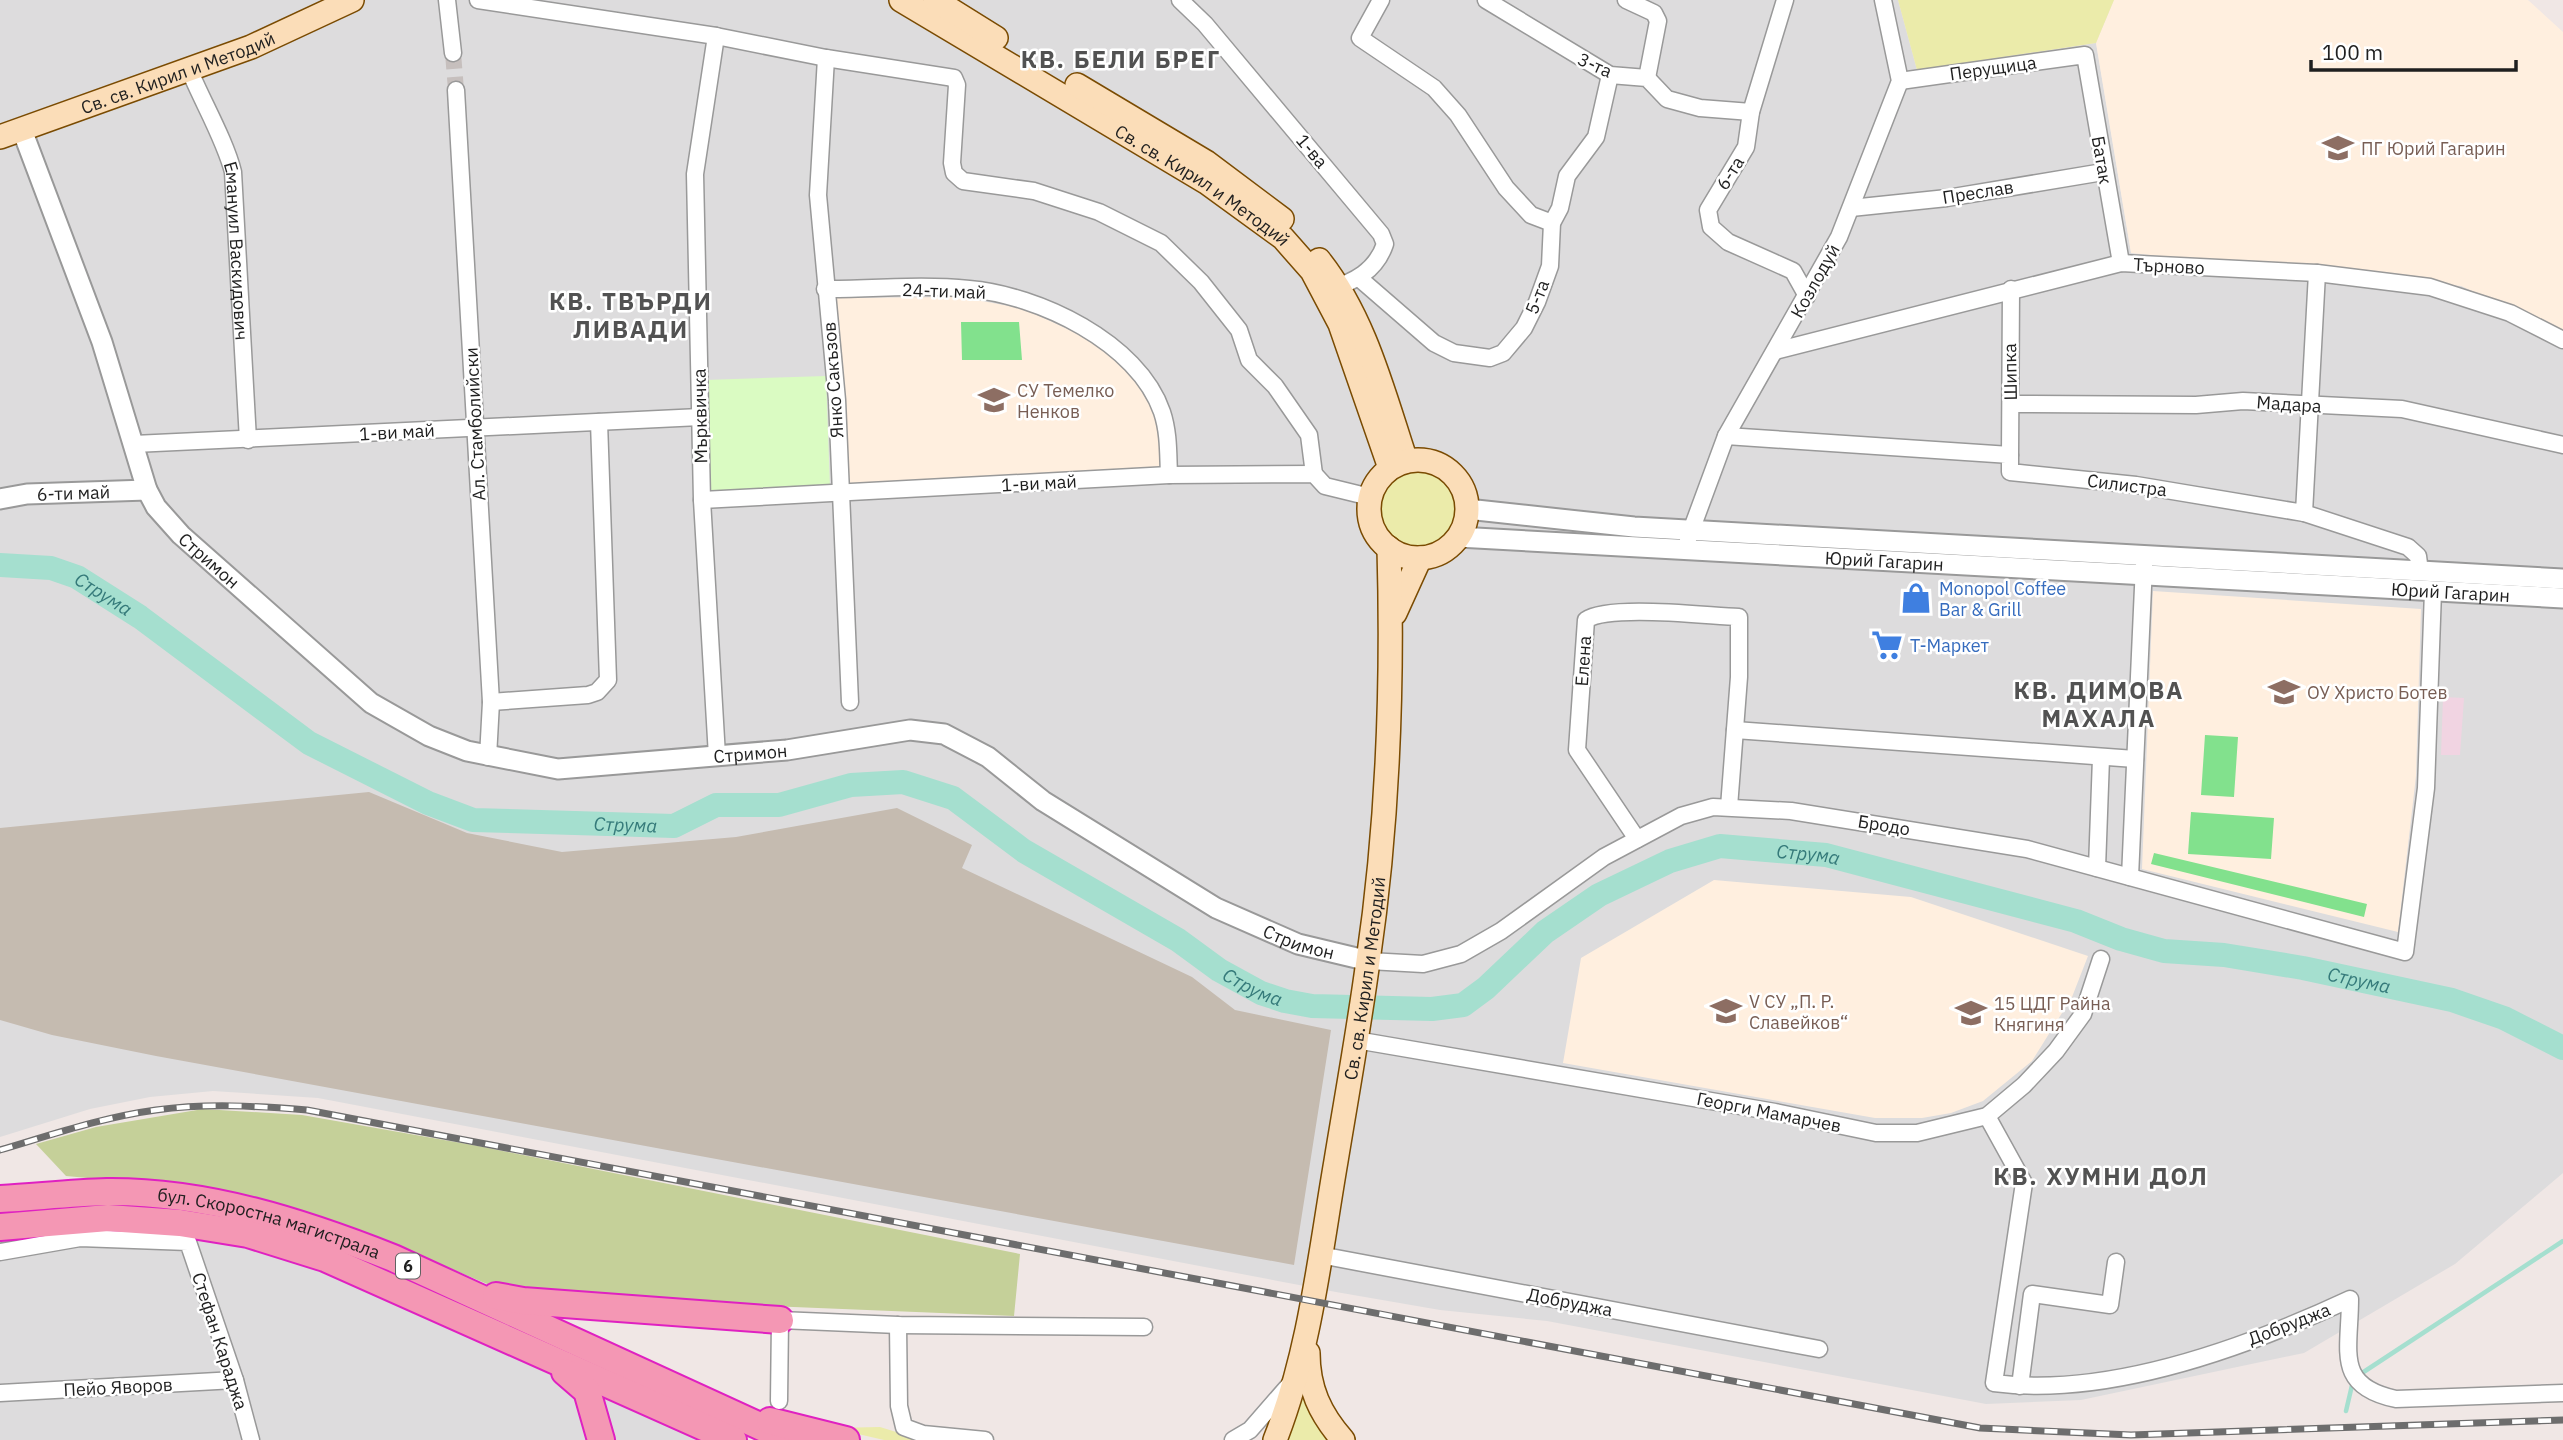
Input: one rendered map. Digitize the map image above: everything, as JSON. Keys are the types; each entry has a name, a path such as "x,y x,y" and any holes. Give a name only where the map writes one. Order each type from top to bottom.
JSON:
{"highway":[{"name":"бул. Скоростна магистрала","path":"0,1199 108,1192 184,1197 254,1210 332,1234 790,1440"},
{"name":"бул. Скоростна магистрала","path":"0,1227 108,1218 180,1223 248,1234 325,1258 733,1440"},
{"path":"457,1288 523,1301 780,1320"},
{"path":"522,1345 581,1384 591,1398 601,1440"},
{"path":"715,1407 846,1440"}],"main road":[{"name":"Св. св. Кирил и Методий","path":"11,134 250,47 352,0"},
{"name":"Св. св. Кирил и Методий","path":"901,0 1215,188 1341,285"},
{"name":"Св. св. Кирил и Методий","path":"935,0 1196,156 1260,200 1295,230 1341,285 1360,373 1398,465"},
{"path":"1424,460 1449,470 1461,484 1467,509 1458,537 1446,550 1420,558 1398,554 1378,537 1371,522 1370,497 1377,481 1398,465 1424,460"},
{"name":"Св. св. Кирил и Методий","path":"1275,1440 1308,1333 1357,1031 1375,966 1392,622 1389,548"},
{"name":"Св. св. Кирил и Методий","path":"1392,622 1420,558"},
{"name":"Св. св. Кирил и Методий","path":"1308,1333 1310,1384 1327,1420 1343,1440"}],"street":[{"path":"447,0 453,53"},
{"path":"478,0 716,36 826,58 954,78 957,85 952,163 954,173 963,181 1034,191 1099,212 1161,243 1200,282 1239,330 1249,360 1275,386 1309,435 1314,474"},
{"name":"1-ва","path":"1180,0 1205,24 1381,234 1385,244 1378,260 1341,285"},
{"path":"1381,0 1360,38 1434,88 1458,116 1506,188 1531,215 1552,223"},
{"name":"3-та","path":"1486,0 1610,75 1647,78"},
{"path":"1626,0 1654,13 1658,21 1647,78 1667,99 1700,108 1751,112"},
{"name":"6-та","path":"1785,0 1751,112 1746,147 1708,209 1711,227 1728,242 1793,271 1807,296"},
{"path":"1883,0 1900,81"},
{"name":"Мърквичка","path":"716,36 695,174 702,500 717,756"},
{"name":"Перущица","path":"1900,81 2085,55"},
{"name":"Батак","path":"2085,55 2103,172 2122,263"},
{"name":"Янко Сакъзов","path":"826,58 818,195 837,400 850,702"},
{"name":"Емануил Васкидович","path":"189,69 215,131 228,153 233,172 247,440"},
{"name":"5-та","path":"1341,285 1454,353 1490,358 1503,353 1514,343 1537,302 1550,265 1552,223 1560,208 1567,176 1596,137 1610,75"},
{"name":"Козлодуй","path":"1682,550 1692,530 1726,436 1807,296 1851,208 1900,81"},
{"name":"Ал. Стамболийски","path":"456,90 491,702 488,757"},
{"path":"11,134 102,342 147,490"},
{"name":"Преслав","path":"1851,208 1947,198 2103,172"},
{"name":"Търново","path":"1775,351 2122,263 2317,273 2441,290 2510,313 2563,340"},
{"path":"2317,273 2304,513 2408,547 2418,556 2420,572"},
{"name":"24-ти май","path":"825,289 969,289 1026,302 1084,327 1106,341 1128,362 1156,399 1168,434 1169,475"},
{"name":"Шипка","path":"2010,455 2008,354 2011,289"},
{"name":"Мадара","path":"2011,404 2196,404 2243,401 2402,409 2563,445"},
{"name":"1-ви май","path":"134,444 701,417"},
{"path":"491,702 588,695 597,692 608,680 599,422"},
{"path":"1726,436 2010,455"},
{"name":"Силистра","path":"2010,455 2010,472 2136,485 2304,513"},
{"name":"1-ви май","path":"702,500 839,495 1169,475 1314,474 1325,486 1370,497"},
{"name":"6-ти май","path":"0,499 46,492 147,490"},
{"name":"Стримон","path":"147,490 156,507 181,535 371,703 429,736 488,757 558,769 788,750 910,730 944,734 988,757 1043,800 1216,908 1298,944 1375,966"},
{"name":"Юрий Гагарин","path":"1467,509 1692,530 2563,579"},
{"name":"Юрий Гагарин","path":"1458,537 2563,598"},
{"path":"2130,877 2144,556"},
{"name":"Бродо","path":"1375,966 1423,964 1461,954 1510,925 1604,857 1681,816 1713,807 1791,811 2027,849 2405,952 2426,789 2433,591"},
{"name":"Елена","path":"1637,839 1577,750 1586,620 1603,613 1617,612 1739,617 1735,730"},
{"path":"1729,807 1735,730 2135,759"},
{"path":"2097,868 2101,758"},
{"name":"Георги Мамарчев","path":"1357,1031 1876,1133 1917,1133 1987,1116 2024,1085 2056,1051 2083,1014 2101,960"},
{"name":"Добруджа","path":"1987,1116 2024,1183 1994,1383 2020,1386 2100,1382 2203,1355 2297,1324 2350,1299 2355,1379 2376,1395 2396,1399 2563,1393"},
{"name":"Стефан Караджа","path":"0,1252 80,1238 188,1242 235,1380 251,1440"},
{"name":"Добруджа","path":"1320,1255 1819,1349"},
{"path":"2020,1386 2032,1294 2110,1304 2116,1262"},
{"path":"779,1401 780,1320 898,1325 1144,1327"},
{"path":"898,1325 899,1406 904,1427 923,1434 985,1440"},
{"path":"1233,1440 1250,1430 1295,1378"},
{"name":"Пейо Яворов","path":"0,1393 235,1380"}],"shaded area":[{"path":"0,0 1898,0 1917,70 2096,43 2131,253 2504,290 2563,318 2563,1173 2455,1264 2304,1353 2081,1400 1986,1404 1547,1321 1440,1310 1336,1292 318,1098 213,1091 150,1097 90,1109 0,1137"},
{"name":"ПГ Юрий Гагарин","path":"2114,0 2528,0 2563,32 2563,333 2461,286 2131,253 2096,43"},
{"name":"СУ Темелко Ненков","path":"961,297 1024,309 1087,338 1114,359 1139,385 1159,416 1164,473 843,489 835,298"},
{"name":"ОУ Христо Ботев","path":"2153,591 2421,609 2416,776 2398,932 2142,869"},
{"path":"2443,697 2464,698 2460,755 2441,755"},
{"path":"369,792 467,833 562,852 736,837 897,808 972,845 962,868 1192,977 1235,1010 1331,1030 1294,1265 156,1056 52,1035 0,1020 0,828"},
{"name":"V СУ „П. Р. Славейков“","path":"1714,880 1911,897 2088,956 2072,997 2032,1061 1983,1101 1951,1113 1922,1118 1875,1118 1563,1063 1581,958"},
{"path":"0,1228 247,1241 417,1302 724,1440 0,1440"}],"green space":[{"path":"1898,0 2114,0 2096,43 1917,70"},
{"path":"961,322 1019,322 1022,360 962,360"},
{"path":"826,376 830,488 709,492 705,380"},
{"path":"1409,471 1425,471 1439,477 1450,488 1456,502 1456,518 1450,532 1439,543 1425,549 1409,549 1395,543 1384,532 1378,518 1378,502 1384,488 1395,477"},
{"path":"2205,735 2238,737 2234,797 2201,795"},
{"path":"2191,812 2274,818 2271,859 2188,854"},
{"path":"2154,853 2367,904 2364,917 2151,864"},
{"path":"203,1109 302,1115 478,1146 1020,1254 1014,1316 769,1306 499,1289 402,1248 131,1182 66,1176 36,1144 96,1127"},
{"path":"1299,1392 1306,1392 1329,1440 1284,1440"},
{"path":"880,1427 909,1436 947,1440 884,1440 832,1428"}],"waterway":[{"name":"Струма","path":"0,565 51,568 77,577 140,617 309,743 428,803 473,820 674,826 716,805 779,805 851,785 903,782 953,798 1024,851 1178,940 1219,970 1261,993 1285,1001 1312,1006 1432,1009 1463,1005 1486,988 1545,932 1599,895 1670,861 1720,846 1826,855 2076,921 2121,939 2164,951 2224,955 2303,968 2452,1000 2504,1018 2563,1048"},
{"path":"2359,1375 2563,1241"},
{"path":"2346,1411 2353,1381"}],"tunnel":[{"path":"453,53 456,90"}],"railway":[{"path":"0,1150 97,1122 156,1110 213,1106 307,1110 1980,1428 2131,1435 2563,1420"}],"place":[{"name":"ПГ Юрий Гагарин","path":"2338,148"},
{"name":"СУ Темелко Ненков","path":"994,400"},
{"name":"Monopol Coffee Bar & Grill","path":"1916,598"},
{"name":"Т-Маркет","path":"1887,645"},
{"name":"ОУ Христо Ботев","path":"2284,692"},
{"name":"V СУ „П. Р. Славейков“","path":"1726,1011"},
{"name":"15 ЦДГ Райна Княгиня","path":"1971,1013"}],"district":[{"name":"КВ. БЕЛИ БРЕГ","path":"1121,59"},
{"name":"КВ. ТВЪРДИ ЛИВАДИ","path":"631,315"},
{"name":"КВ. ДИМОВА МАХАЛА","path":"2099,704"},
{"name":"КВ. ХУМНИ ДОЛ","path":"2101,1176"}]}
